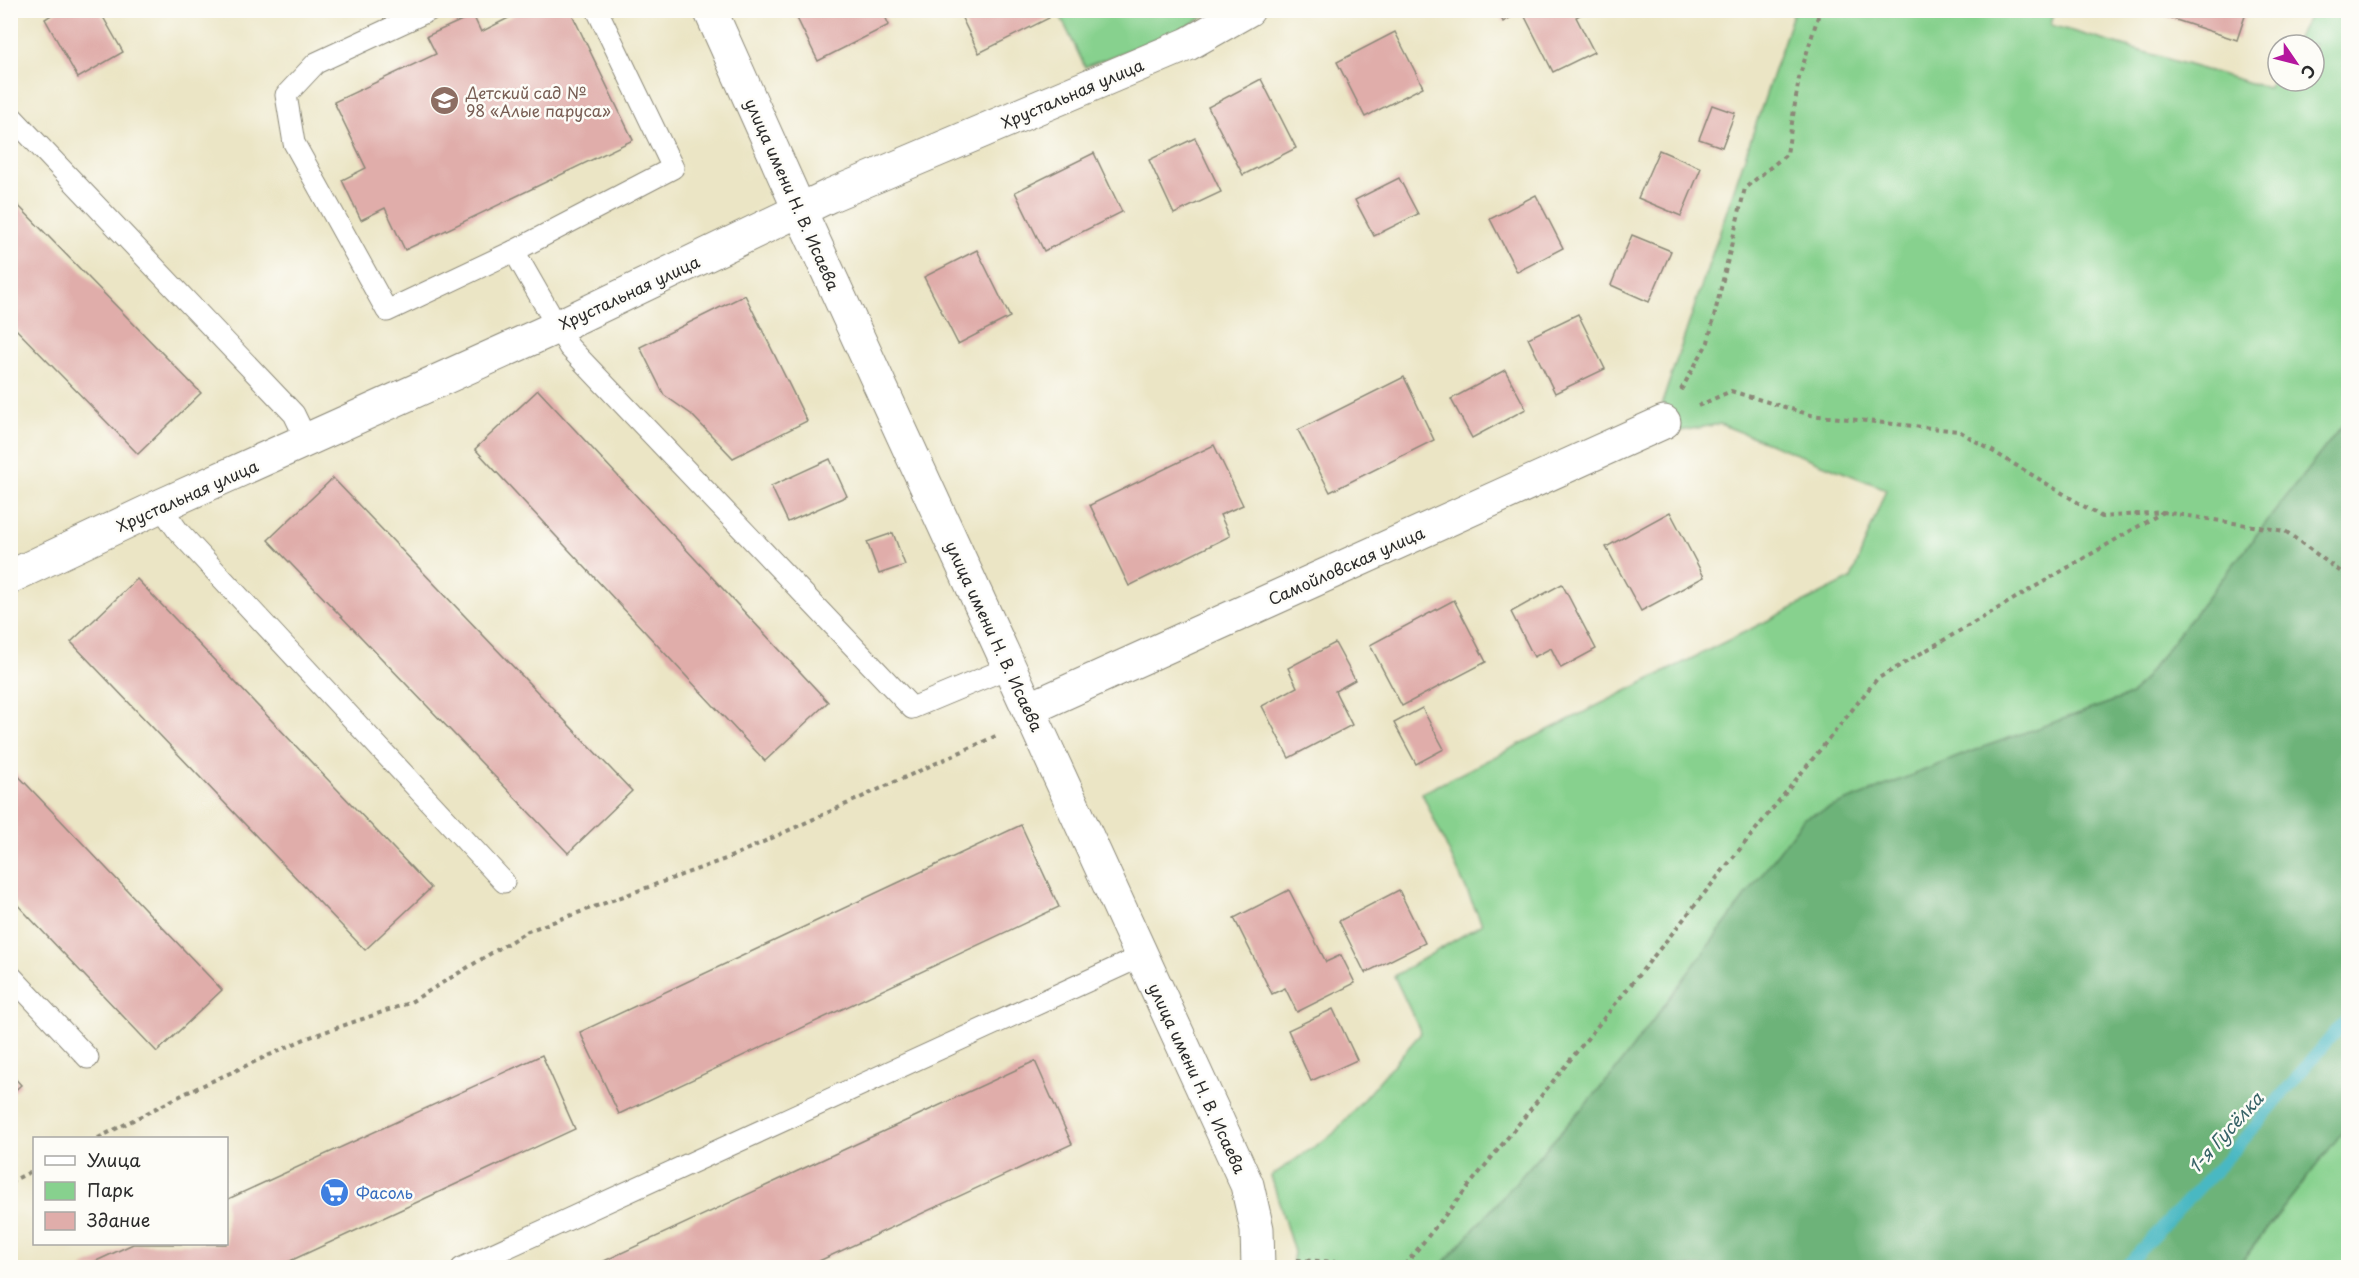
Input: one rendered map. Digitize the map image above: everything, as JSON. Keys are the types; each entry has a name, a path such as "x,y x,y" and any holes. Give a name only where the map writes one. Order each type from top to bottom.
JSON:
{"street":[{"name":"улица имени Н. В. Исаева","path":"710,10 1247,1185 1257,1229 1258,1263"},
{"name":"Хрустальная улица","path":"10,577 160,506 557,327 829,196 1188,44 1248,10"},
{"name":"Самойловская улица","path":"1029,709 1664,422"}],"lane":[{"path":"430,10 316,63 286,95 294,143 387,311 514,251 673,168 597,10"},
{"path":"10,115 294,414 307,441"},
{"path":"514,251 568,347 912,708 1010,668"},
{"path":"160,506 178,531 504,882"},
{"path":"462,1268 1142,956"},
{"path":"10,975 88,1058"}],"path":[{"path":"1664,422 1708,342 1746,188 1787,154 1799,78 1820,10"},
{"path":"1664,422 1731,391 1811,415 1959,431 2102,517 2163,512 2285,531 2349,577"},
{"path":"1258,1263 1405,1265 1877,679 2163,512"},
{"path":"100,1137 186,1093 307,1038 409,1004 528,931 728,858 985,742 995,737 1029,709"},
{"path":"10,1182 33,1170"}],"green space":[{"path":"1058,11 1214,11 1184,28 1085,67"},
{"path":"1794,11 2054,11 2051,25 2266,87 2266,93 2326,93 2326,33 2300,33 2313,11 2348,11 2348,418 2131,695 1978,749 1804,818 1612,1075 1440,1267 1292,1267 1294,1252 1271,1176 1333,1134 1421,1033 1394,976 1482,924 1422,793 1851,579 1886,489 1720,424 1670,433 1662,403"},
{"path":"2348,418 2348,1125 2237,1267 1440,1267 1612,1075 1804,818 1978,749 2131,695"},
{"path":"2348,1125 2348,1267 2237,1268 2345,1128"}],"building":[{"path":"59,10 99,10 123,52 78,78 45,19"},
{"path":"524,10 570,10 633,140 405,250 385,208 361,220 342,180 366,168 334,102 436,54 427,36 473,15 481,32"},
{"path":"793,10 882,10 889,25 818,61"},
{"path":"958,10 1045,10 1049,18 979,53"},
{"path":"1498,10 1589,10 1576,17 1594,52 1553,72 1522,11 1503,22"},
{"path":"2166,10 2247,10 2237,40 2164,16"},
{"path":"1395,32 1423,87 1365,117 1337,62"},
{"path":"1261,79 1296,148 1243,175 1208,107"},
{"path":"1712,105 1735,113 1722,147 1699,139"},
{"path":"1195,138 1221,192 1174,214 1149,160"},
{"path":"1659,150 1701,168 1681,216 1638,198"},
{"path":"1094,153 1122,212 1044,251 1015,192"},
{"path":"1399,178 1418,214 1374,236 1355,200"},
{"path":"1536,195 1563,248 1517,272 1490,219"},
{"path":"10,197 201,393 138,454 10,323"},
{"path":"1632,235 1671,251 1649,302 1611,285"},
{"path":"977,250 1010,317 958,344 924,277"},
{"path":"745,295 807,421 733,458 691,414 664,395 640,347"},
{"path":"1578,314 1605,369 1555,393 1528,338"},
{"path":"1505,370 1526,409 1472,438 1451,399"},
{"path":"1404,377 1434,440 1330,492 1298,430"},
{"path":"538,390 828,702 765,761 475,449"},
{"path":"1214,445 1243,505 1220,515 1230,536 1129,586 1090,505"},
{"path":"830,459 847,496 788,522 771,486"},
{"path":"333,478 632,791 568,853 268,540"},
{"path":"1670,512 1704,577 1641,611 1606,547"},
{"path":"893,533 905,565 879,574 867,542"},
{"path":"137,579 431,888 365,950 71,642"},
{"path":"1562,584 1596,649 1561,668 1551,648 1534,657 1511,612"},
{"path":"1454,600 1486,662 1402,706 1370,645"},
{"path":"1335,643 1355,680 1335,691 1352,725 1289,758 1262,706 1297,687 1288,668"},
{"path":"1422,708 1444,749 1416,764 1394,723"},
{"path":"10,767 222,990 157,1052 10,897"},
{"path":"1021,825 1059,907 619,1114 580,1032"},
{"path":"1289,890 1326,962 1341,955 1355,983 1297,1012 1285,988 1272,994 1234,918"},
{"path":"1399,890 1425,943 1365,973 1339,921"},
{"path":"1333,1009 1357,1060 1311,1081 1288,1030"},
{"path":"542,1055 575,1129 275,1268 81,1268 131,1245 228,1245 228,1199"},
{"path":"1035,1061 1072,1144 804,1268 608,1268 604,1261"},
{"path":"10,1073 21,1085 10,1095"}],"waterway":[{"name":"1-я Гусёлка","path":"2124,1268 2234,1151 2348,1017"}],"place":[{"name":"Детский сад № 98 «Алые паруса»","path":"445,101"},
{"name":"Фасоль","path":"335,1192"}]}
